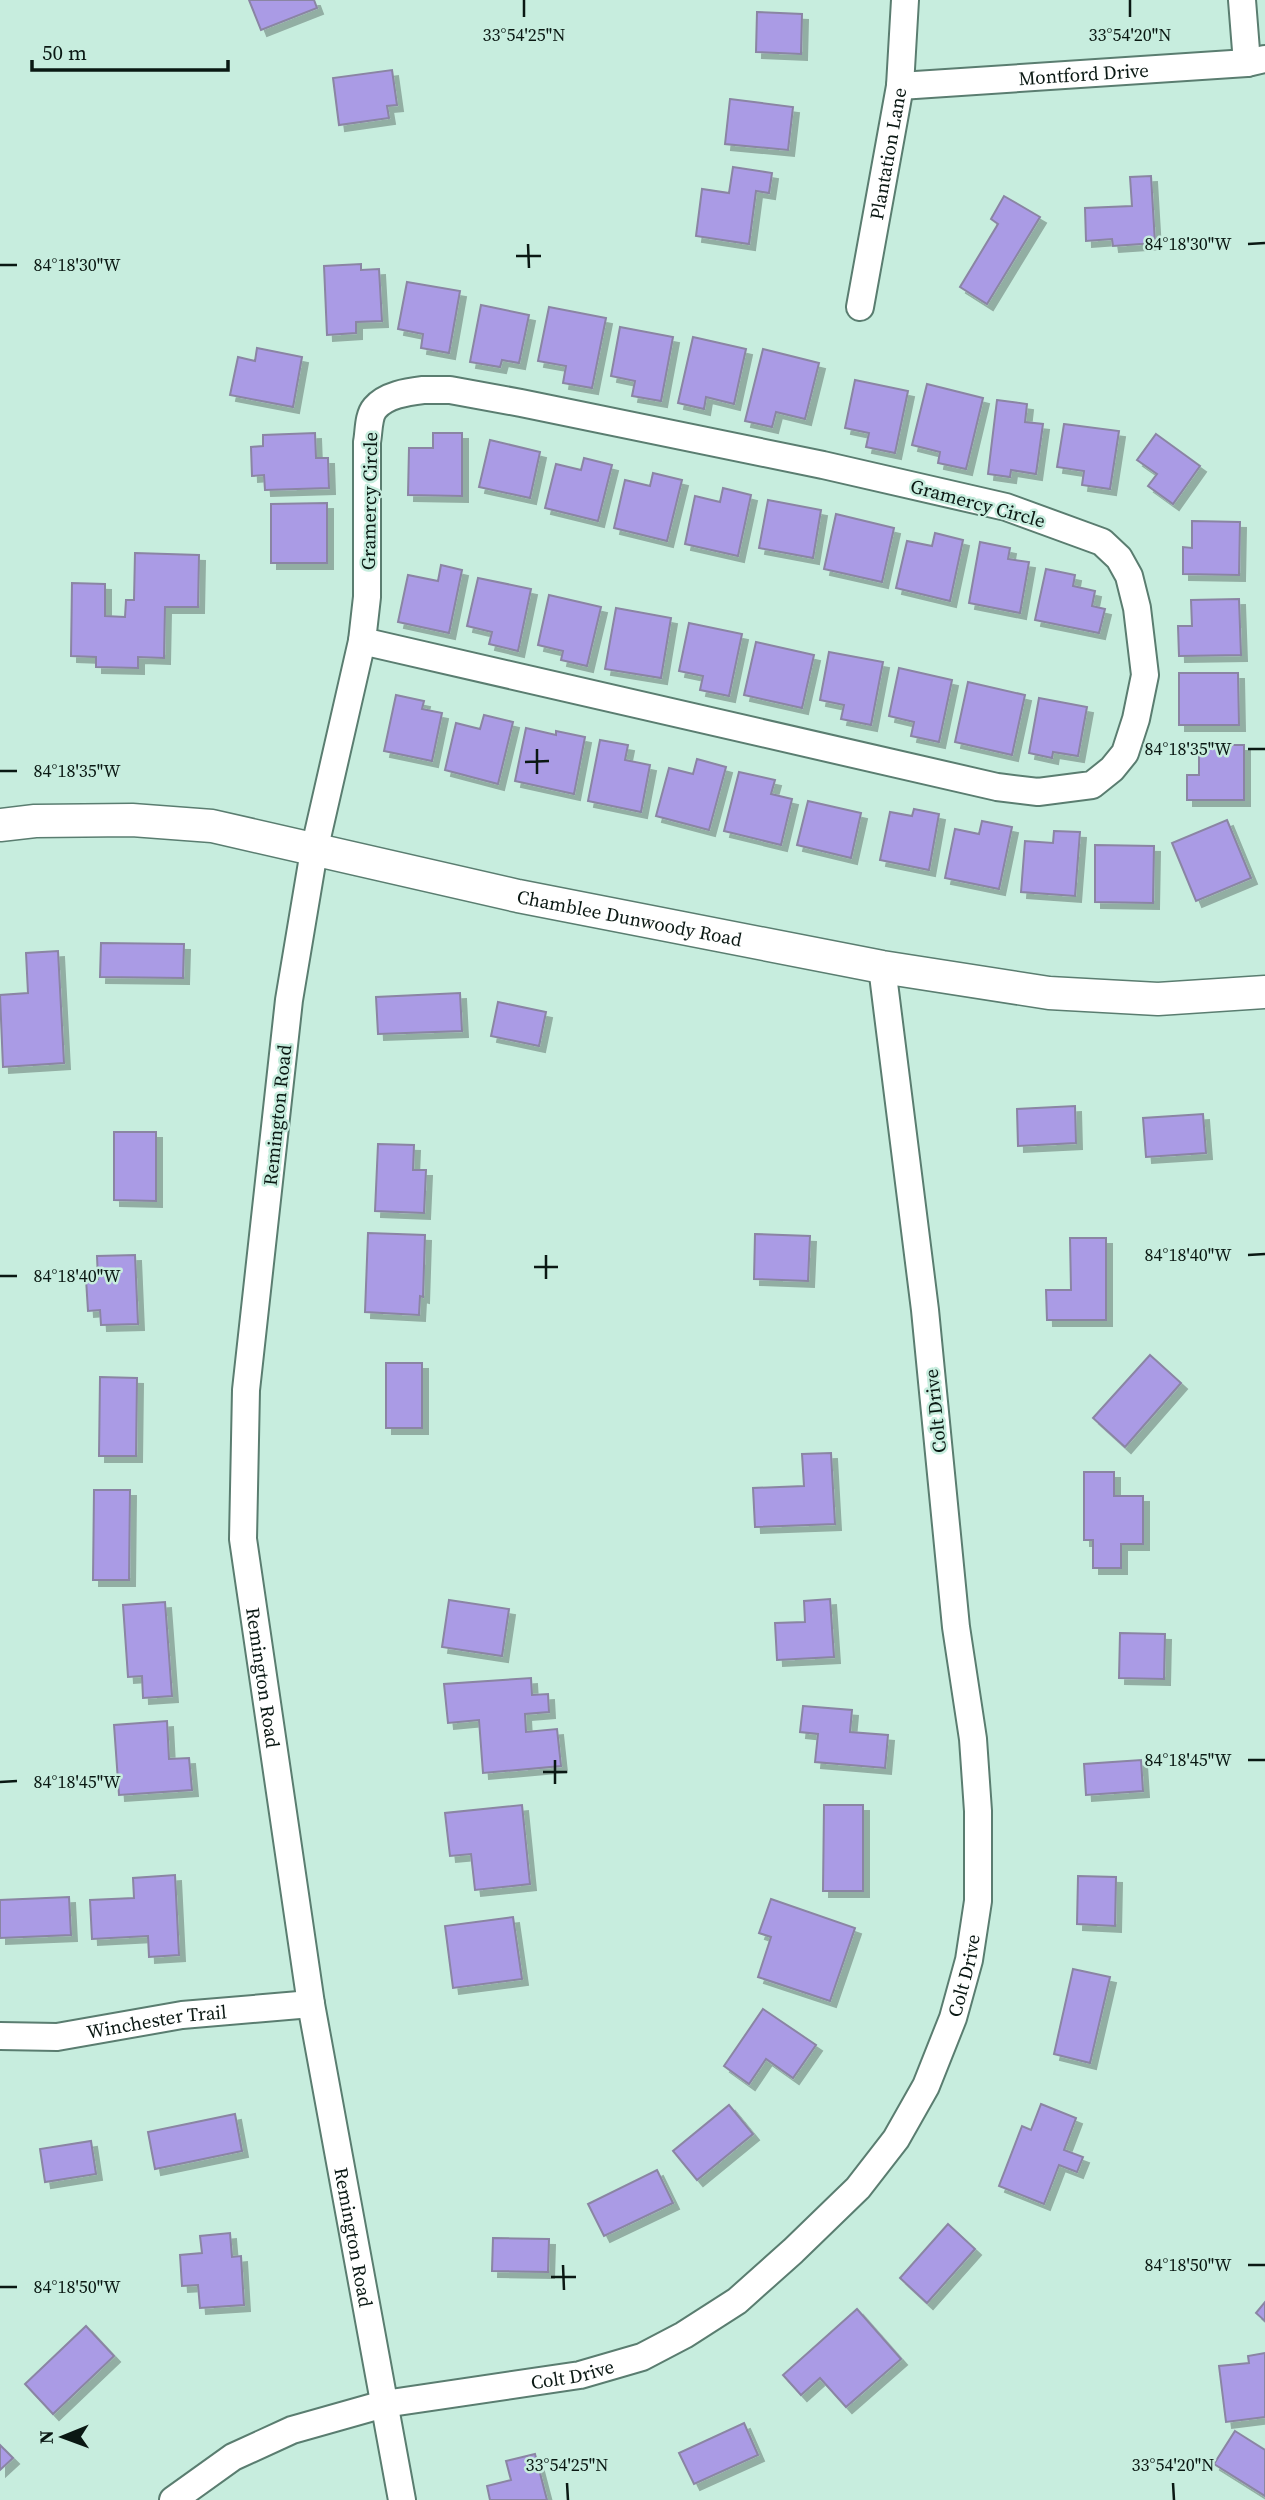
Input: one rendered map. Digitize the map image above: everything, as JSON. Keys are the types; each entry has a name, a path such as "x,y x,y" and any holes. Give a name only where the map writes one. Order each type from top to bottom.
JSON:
{"street":[{"name":"Plantation Lane","path":"860,307 900,86 905,0"},
{"path":"1242,0 1256,61"},
{"name":"Montford Drive","path":"900,86 1256,61"},
{"name":"Gramercy Circle","path":"314,851 362,642 367,597 367,442 379,394 450,390 521,402 823,465 1006,507 1126,550 1137,608 1145,676 1136,719 1119,776 1073,789 1038,792 997,787 362,642"},
{"name":"Chamblee Dunwoody Road","path":"0,825 35,821 132,820 212,826 518,896 882,967 1060,994 1158,999 1265,992"},
{"name":"Remington Road","path":"314,851 289,1000 246,1390 243,1539 311,2004 402,2500"},
{"name":"Colt Drive","path":"173,2500 233,2457 292,2430 384,2404 580,2375 642,2357 684,2335 737,2301 858,2188 896,2139 926,2086 953,2018 969,1960 978,1901 978,1811 972,1738 956,1628 925,1310 882,967"},
{"name":"Winchester Trail","path":"0,2036 57,2036 182,2015 311,2004"}],"building":[{"path":"249,0 314,0 317,8 261,30"},
{"path":"757,12 802,14 801,54 756,52"},
{"path":"392,70 397,105 387,106 389,118 339,125 333,78"},
{"path":"730,99 793,107 788,150 725,144"},
{"path":"733,167 772,173 769,193 756,191 749,244 696,236 702,189 729,193"},
{"path":"1151,176 1155,243 1113,246 1112,239 1086,241 1085,208 1132,206 1130,177"},
{"path":"1004,196 1040,217 987,304 960,287 998,224 991,219"},
{"path":"361,264 361,270 379,269 382,321 356,322 356,333 327,335 324,266"},
{"path":"407,282 460,291 449,353 421,348 423,334 398,329"},
{"path":"481,305 529,315 519,363 502,360 500,367 470,362"},
{"path":"549,307 606,318 592,388 563,383 566,366 538,361"},
{"path":"620,327 673,337 661,401 632,396 635,381 611,376"},
{"path":"693,337 746,349 734,404 706,397 704,409 678,403"},
{"path":"257,348 302,357 293,407 230,395 238,357 255,361"},
{"path":"763,349 819,363 805,419 776,412 772,427 745,421"},
{"path":"855,380 908,391 895,453 866,447 869,433 845,428"},
{"path":"927,384 983,398 966,469 938,463 940,452 912,445"},
{"path":"997,400 1027,404 1025,422 1043,424 1036,474 1011,470 1010,477 988,474"},
{"path":"1064,424 1119,431 1110,489 1082,485 1084,471 1057,467"},
{"path":"315,433 316,458 328,458 329,488 265,490 264,475 252,476 251,447 263,446 263,435"},
{"path":"433,433 462,433 462,496 408,495 409,448 433,448"},
{"path":"1156,434 1200,466 1173,504 1148,486 1157,474 1137,460"},
{"path":"490,440 540,452 530,498 479,487"},
{"path":"584,458 612,465 598,521 545,508 556,464 581,470"},
{"path":"653,473 682,480 667,541 614,528 625,480 650,486"},
{"path":"723,488 751,495 738,556 685,544 695,496 720,502"},
{"path":"768,500 821,510 813,558 759,548"},
{"path":"327,503 327,563 271,563 271,504"},
{"path":"836,514 894,528 882,582 824,569"},
{"path":"1192,521 1240,522 1239,575 1183,574 1183,547 1192,548"},
{"path":"935,533 963,540 950,601 896,588 907,541 932,546"},
{"path":"980,542 1010,548 1008,559 1029,562 1020,613 969,603"},
{"path":"135,553 199,555 198,607 165,607 164,658 138,657 138,668 96,667 96,657 71,656 72,583 105,584 105,616 125,617 126,600 134,600"},
{"path":"441,565 462,570 449,633 398,622 408,575 438,581"},
{"path":"1046,569 1075,575 1073,586 1095,591 1092,606 1105,609 1099,633 1035,620"},
{"path":"478,578 531,589 518,651 489,644 492,632 467,626"},
{"path":"549,595 601,607 587,666 561,660 563,651 538,645"},
{"path":"1239,599 1241,655 1179,656 1178,626 1192,626 1191,600"},
{"path":"616,608 671,618 661,678 605,669"},
{"path":"689,623 742,634 729,696 700,690 703,676 679,671"},
{"path":"756,642 814,655 802,708 744,695"},
{"path":"829,652 883,662 871,725 841,719 844,705 820,700"},
{"path":"899,668 952,680 939,742 911,736 914,722 889,716"},
{"path":"1179,673 1238,673 1239,725 1179,725"},
{"path":"968,682 1025,695 1012,755 955,742"},
{"path":"396,695 424,701 422,709 442,713 432,761 384,751"},
{"path":"1039,698 1087,707 1078,756 1053,752 1052,758 1029,753"},
{"path":"484,715 513,722 498,784 445,770 456,723 480,729"},
{"path":"526,728 556,735 556,731 585,737 574,794 515,781"},
{"path":"600,740 628,745 625,760 650,765 641,812 588,801"},
{"path":"1199,745 1244,745 1244,800 1187,800 1187,775 1199,775"},
{"path":"697,759 726,767 709,830 656,816 669,768 693,774"},
{"path":"739,772 775,780 771,794 792,799 781,845 724,831"},
{"path":"808,801 861,813 851,858 797,845"},
{"path":"914,809 939,814 929,870 880,860 890,812 912,816"},
{"path":"1227,820 1251,878 1196,901 1172,843"},
{"path":"982,821 1012,827 999,889 945,878 955,829 979,834"},
{"path":"1054,831 1080,832 1075,896 1021,892 1025,841 1053,843"},
{"path":"1095,845 1154,846 1153,903 1095,902"},
{"path":"101,943 184,944 183,978 100,977"},
{"path":"58,951 64,1063 3,1067 0,995 28,993 26,953"},
{"path":"460,993 462,1031 378,1034 376,997"},
{"path":"498,1002 546,1012 539,1046 491,1036"},
{"path":"1075,1106 1076,1143 1018,1146 1017,1109"},
{"path":"1203,1114 1206,1153 1146,1157 1143,1118"},
{"path":"114,1132 156,1132 156,1201 114,1200"},
{"path":"378,1144 414,1145 413,1170 426,1170 424,1213 375,1211"},
{"path":"368,1233 425,1235 423,1297 420,1296 419,1315 365,1312"},
{"path":"755,1234 810,1236 808,1281 754,1279"},
{"path":"1070,1238 1106,1238 1106,1320 1047,1320 1046,1290 1071,1290"},
{"path":"135,1255 138,1324 101,1325 100,1310 88,1311 86,1279 98,1279 97,1256"},
{"path":"1150,1355 1181,1383 1125,1447 1093,1418"},
{"path":"386,1363 422,1363 422,1428 386,1428"},
{"path":"100,1377 137,1378 136,1456 99,1456"},
{"path":"831,1453 835,1524 755,1527 753,1488 804,1486 802,1454"},
{"path":"1084,1472 1114,1472 1114,1496 1143,1496 1143,1544 1121,1544 1121,1568 1093,1568 1093,1540 1084,1540"},
{"path":"94,1490 130,1490 129,1580 93,1580"},
{"path":"830,1599 834,1657 777,1660 775,1623 805,1622 804,1601"},
{"path":"449,1600 509,1609 502,1656 442,1647"},
{"path":"165,1602 172,1696 143,1698 142,1676 128,1677 123,1605"},
{"path":"1120,1633 1165,1634 1164,1679 1119,1678"},
{"path":"531,1678 532,1695 548,1694 549,1712 525,1714 526,1732 557,1729 561,1766 483,1773 479,1720 448,1723 444,1684"},
{"path":"803,1706 852,1710 850,1732 888,1735 885,1768 815,1762 818,1734 800,1732"},
{"path":"167,1721 169,1759 189,1758 192,1790 119,1795 114,1725"},
{"path":"1141,1760 1143,1791 1086,1795 1084,1764"},
{"path":"522,1805 530,1884 475,1890 471,1854 450,1856 445,1813"},
{"path":"824,1805 863,1805 863,1891 823,1891"},
{"path":"175,1875 179,1955 149,1957 148,1936 92,1939 90,1900 134,1898 133,1878"},
{"path":"1078,1876 1116,1877 1115,1926 1077,1924"},
{"path":"69,1897 71,1935 0,1938 0,1900"},
{"path":"771,1899 855,1928 830,2001 758,1977 771,1937 759,1933"},
{"path":"513,1917 522,1979 453,1988 445,1926"},
{"path":"1073,1969 1110,1977 1090,2063 1054,2054"},
{"path":"763,2009 816,2045 793,2078 766,2059 749,2084 724,2066"},
{"path":"1041,2104 1076,2118 1064,2150 1083,2157 1077,2172 1059,2165 1044,2204 999,2186 1022,2126 1031,2130"},
{"path":"729,2105 753,2134 697,2180 673,2151"},
{"path":"235,2114 242,2151 155,2169 148,2132"},
{"path":"91,2141 96,2174 45,2182 40,2149"},
{"path":"657,2170 673,2203 604,2236 588,2204"},
{"path":"948,2224 975,2249 927,2303 900,2278"},
{"path":"230,2233 232,2257 241,2256 244,2305 200,2308 198,2285 182,2286 180,2255 202,2253 200,2236"},
{"path":"493,2238 549,2239 548,2272 492,2271"},
{"path":"1265,2302 1265,2321 1256,2313"},
{"path":"857,2309 901,2359 846,2407 820,2378 801,2395 783,2375"},
{"path":"86,2326 114,2356 53,2414 25,2384"},
{"path":"1265,2353 1265,2417 1226,2422 1219,2366 1249,2363 1248,2356"},
{"path":"744,2423 758,2455 694,2484 679,2453"},
{"path":"1235,2431 1265,2450 1265,2496 1214,2464"},
{"path":"0,2445 13,2458 0,2470"},
{"path":"535,2454 547,2500 490,2500 487,2486 511,2480 506,2461"}]}
